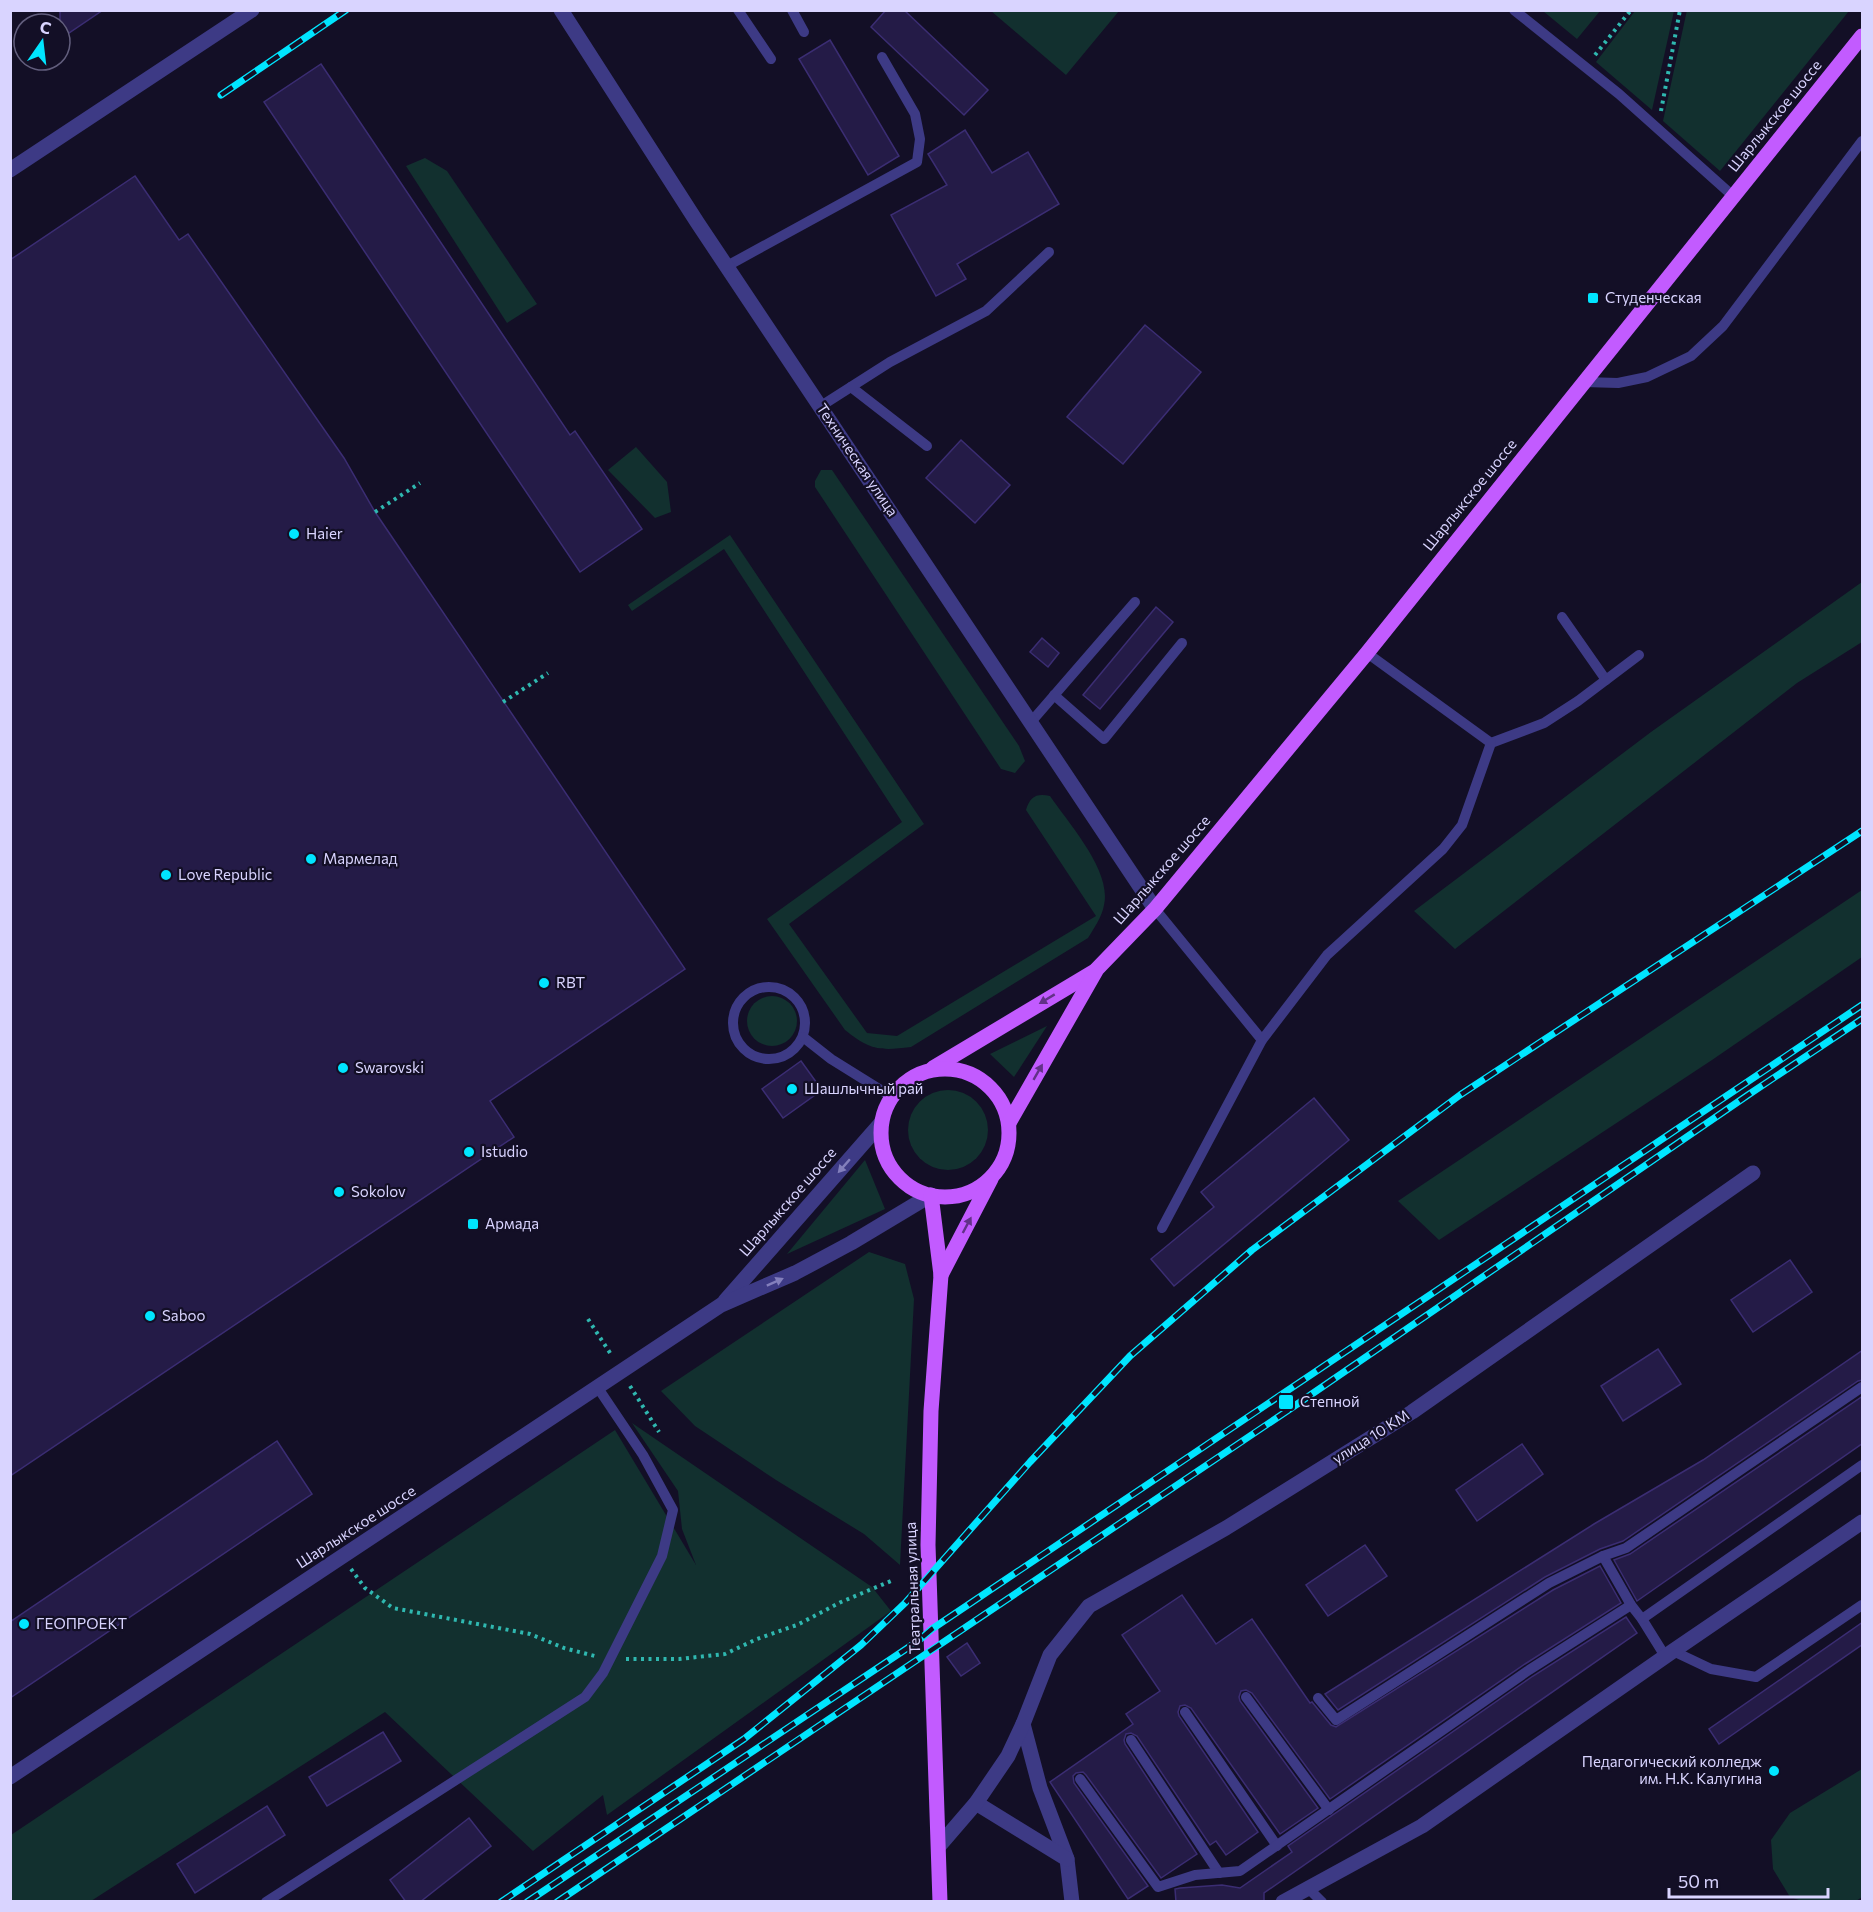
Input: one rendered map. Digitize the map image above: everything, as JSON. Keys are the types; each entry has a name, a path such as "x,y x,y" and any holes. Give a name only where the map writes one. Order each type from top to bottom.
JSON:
{"main road":[{"name":"Шарлыкское шоссе","path":"1008,1123 1097,969 1155,909 1367,653 1863,36"},
{"name":"Шарлыкское шоссе","path":"928,1071 1097,969"},
{"path":"952,1069 985,1082 1000,1101 1008,1123 1009,1137 1006,1151 993,1176 980,1187 964,1194 948,1197 931,1195 916,1189 902,1180 892,1168 885,1153 881,1138 882,1122 892,1097 908,1081 928,1071 952,1069"},
{"name":"Театральная улица","path":"941,1275 993,1176"},
{"name":"Театральная улица","path":"931,1195 941,1275 931,1411 928,1545 940,1902"}],"street":[{"path":"10,170 252,10"},
{"name":"Техническая улица","path":"561,10 727,266 1155,909"},
{"name":"Шарлыкское шоссе","path":"721,1305 882,1122"},
{"name":"улица 10 КМ","path":"939,1846 976,1803 1008,1756 1050,1655 1089,1606 1226,1528 1412,1412 1753,1173"},
{"name":"Шарлыкское шоссе","path":"10,1777 721,1305 795,1273 851,1243 931,1195"},
{"path":"1283,1902 1422,1826 1669,1653 1863,1522"},
{"path":"1023,1724 1040,1788 1067,1859 1072,1902"},
{"path":"976,1803 1067,1859"}],"lane":[{"path":"738,10 771,59"},
{"path":"792,10 804,32"},
{"path":"1514,10 1657,129 1733,196"},
{"path":"727,266 916,162 920,139 915,114 882,57"},
{"path":"1584,382 1618,383 1647,377 1691,356 1723,326 1863,141"},
{"path":"821,405 890,362 986,311 1049,252"},
{"path":"851,387 927,446"},
{"path":"1031,722 1135,602"},
{"path":"1562,617 1606,680"},
{"path":"1054,695 1104,739 1182,643"},
{"path":"1367,653 1491,743"},
{"path":"1162,1228 1262,1040 1327,955 1443,849 1462,825 1491,743 1544,723 1640,655"},
{"path":"1155,909 1262,1040"},
{"path":"772,987 789,993 804,1013 803,1037 792,1052 775,1059 751,1055 737,1041 733,1021 739,1003 753,991 772,987"},
{"path":"803,1037 831,1059 892,1097"},
{"path":"1318,1698 1336,1720 1549,1583 1603,1556 1626,1548 1863,1387"},
{"path":"266,1902 585,1697 603,1673 662,1556 673,1510 643,1455 598,1388"},
{"path":"1642,1619 1863,1465"},
{"path":"1603,1556 1631,1605 1669,1653 1711,1670 1756,1677 1863,1605"},
{"path":"1080,1779 1158,1887 1194,1875 1240,1872 1529,1670 1631,1605"},
{"path":"1246,1697 1329,1810"},
{"path":"1185,1712 1277,1846"},
{"path":"1131,1740 1219,1873"},
{"path":"1309,1889 1322,1902"}],"path":[{"path":"1585,68 1631,10"},
{"path":"1657,129 1680,10"},
{"path":"375,512 420,483"},
{"path":"503,702 548,674"},
{"path":"639,1401 659,1432"}],"green space":[{"path":"1687,10 1849,11 1720,171 1663,121"},
{"path":"991,11 1119,11 1066,75"},
{"path":"1543,11 1600,11 1577,39"},
{"path":"1635,11 1674,11 1652,110 1596,62"},
{"path":"425,158 447,171 537,304 507,323 406,166"},
{"path":"636,447 667,482 671,512 655,518 608,470"},
{"path":"821,470 832,470 1019,746 1025,761 1015,773 1001,769 815,487 815,481"},
{"path":"730,535 924,824 789,924 867,1033 897,1036 1096,916 1026,810 1030,801 1035,797 1050,796 1087,848 1102,878 1105,892 1104,905 1100,918 1088,938 911,1047 875,1048 861,1042 845,1030 767,919 902,822 724,549 632,611 628,605"},
{"path":"1862,582 1862,642 1797,683 1455,949 1414,911 1651,732"},
{"path":"1862,890 1862,957 1712,1060 1439,1240 1398,1201"},
{"path":"767,996 777,996 790,1003 797,1016 797,1026 790,1039 777,1046 767,1046 758,1042 751,1035 747,1026 747,1016 751,1007 758,1000"},
{"path":"1047,1026 1014,1077 990,1054"},
{"path":"940,1090 956,1090 970,1096 982,1108 988,1122 988,1138 982,1152 970,1164 956,1170 940,1170 926,1164 914,1152 908,1138 908,1122 914,1108 926,1096"},
{"path":"865,1160 885,1209 787,1254"},
{"path":"869,1252 905,1264 914,1299 900,1565 864,1534 776,1480 695,1426 661,1391"},
{"path":"632,1423 872,1587 891,1611 607,1815 603,1795 533,1851 385,1712 91,1901 11,1902 11,1835 615,1430 696,1565 682,1529 678,1491"},
{"path":"1862,1769 1862,1897 1856,1901 1802,1901 1790,1897 1773,1869 1771,1840 1790,1813"}],"building":[{"path":"60,10 103,10 72,31 72,12 60,12"},
{"path":"886,10 904,10 988,90 964,115 871,27"},
{"path":"830,40 899,156 868,175 799,59"},
{"path":"321,64 570,435 575,431 642,529 580,572 264,102"},
{"path":"965,130 992,173 1028,152 1059,204 957,264 966,279 936,296 891,215 947,185 928,154"},
{"name":"Мармелад","path":"135,176 179,240 188,234 344,458 375,512 685,969 490,1101 514,1137 10,1476 10,260"},
{"path":"1145,325 1201,372 1123,464 1067,417"},
{"path":"961,440 1010,485 975,523 926,478"},
{"path":"1156,607 1173,622 1100,709 1083,695"},
{"path":"1042,638 1059,653 1048,667 1030,652"},
{"name":"Шашлычный рай","path":"801,1061 822,1090 783,1118 762,1089"},
{"path":"1314,1098 1349,1140 1174,1286 1151,1259 1214,1207 1201,1192"},
{"path":"1790,1260 1812,1292 1753,1332 1731,1300"},
{"path":"1658,1349 1681,1384 1623,1421 1601,1386"},
{"path":"1863,1350 1863,1380 1858,1381 1623,1541 1600,1549 1545,1577 1338,1710 1325,1694 1594,1524 1703,1460"},
{"path":"1863,1396 1863,1443 1637,1601 1614,1560 1630,1554"},
{"path":"277,1441 312,1494 10,1698 10,1622"},
{"path":"1522,1444 1543,1474 1477,1521 1456,1490"},
{"path":"1365,1545 1387,1576 1328,1616 1306,1585"},
{"path":"1600,1566 1621,1603 1525,1664 1330,1799 1252,1693 1246,1690 1241,1691 1240,1701 1318,1808 1280,1834 1191,1708 1185,1705 1180,1706 1179,1716 1258,1832 1226,1855 1216,1841 1210,1845 1137,1736 1131,1733 1126,1734 1125,1744 1197,1854 1161,1878 1086,1775 1083,1772 1076,1773 1073,1776 1074,1783 1148,1886 1128,1899 1050,1782 1133,1724 1126,1714 1160,1691 1122,1635 1182,1595 1216,1644 1252,1619 1310,1703 1312,1702 1331,1725 1336,1727 1553,1590"},
{"path":"1626,1617 1637,1633 1264,1893 1264,1902 1176,1902 1175,1889 1222,1885 1240,1888 1292,1852 1288,1846 1533,1676"},
{"path":"1863,1622 1863,1644 1719,1744 1709,1729"},
{"path":"967,1643 980,1663 961,1676 947,1657"},
{"path":"383,1732 401,1761 327,1806 309,1777"},
{"path":"267,1806 285,1835 195,1893 177,1864"},
{"path":"469,1818 491,1846 420,1902 406,1902 390,1880"}],"railway":[{"path":"221,95 346,10"},
{"path":"501,1902 744,1739 861,1645 905,1603 1030,1462 1130,1356 1252,1250 1460,1095 1862,831"},
{"path":"527,1902 1862,1005"},
{"path":"557,1902 1290,1409 1862,1019"}],"place":[{"name":"Студенческая","path":"1593,298"},
{"name":"Haier","path":"294,534"},
{"name":"Мармелад","path":"311,859"},
{"name":"Love Republic","path":"166,875"},
{"name":"RBT","path":"544,983"},
{"name":"Swarovski","path":"343,1068"},
{"name":"Шашлычный рай","path":"792,1089"},
{"name":"Istudio","path":"469,1152"},
{"name":"Sokolov","path":"339,1192"},
{"name":"Армада","path":"473,1224"},
{"name":"Saboo","path":"150,1316"},
{"name":"Степной","path":"1286,1402"},
{"name":"ГЕОПРОЕКТ","path":"24,1624"},
{"name":"Педагогический колледж им. Н.К. Калугина","path":"1774,1771"}]}
